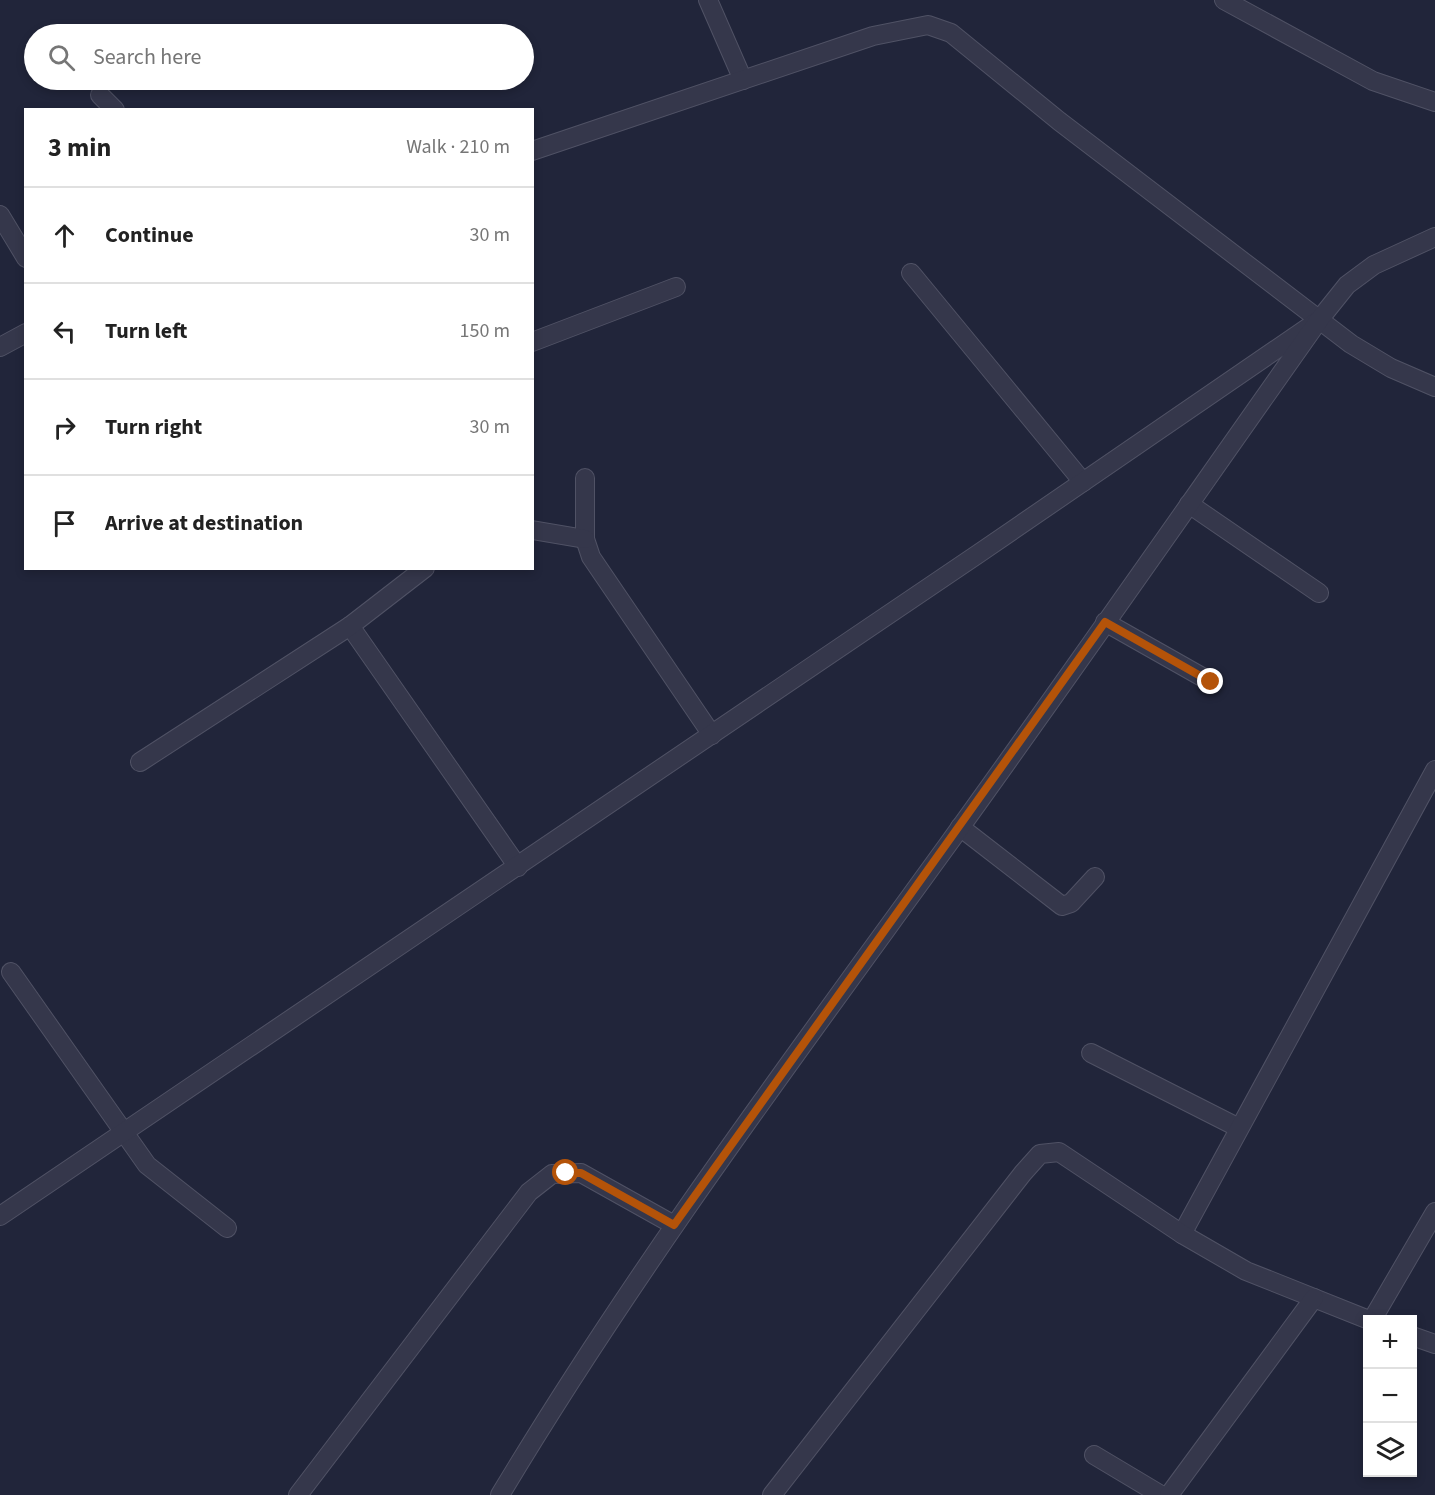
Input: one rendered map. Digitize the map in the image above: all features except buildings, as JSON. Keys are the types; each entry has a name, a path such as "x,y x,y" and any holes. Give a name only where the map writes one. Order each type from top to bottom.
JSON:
{"street":[{"path":"708,0 743,80"},
{"path":"1224,0 1373,81 1435,102"},
{"path":"534,150 873,36 928,25 951,33 1059,121 1351,344 1391,368 1435,387"},
{"path":"100,95 113,108"},
{"path":"0,215 24,255"},
{"path":"500,1495 551,1410 674,1225 960,827 1319,320 1347,285 1374,264 1435,237"},
{"path":"911,273 1083,482"},
{"path":"534,341 676,287"},
{"path":"0,1216 518,867 1319,320"},
{"path":"0,347 24,334"},
{"path":"585,478 585,539 591,557 712,735"},
{"path":"1189,504 1319,593"},
{"path":"534,530 585,539"},
{"path":"140,762 350,626 422,570"},
{"path":"1105,622 1211,682"},
{"path":"350,626 518,867"},
{"path":"1182,1234 1435,770"},
{"path":"960,827 1062,906 1071,903 1095,877"},
{"path":"11,972 147,1165 227,1228"},
{"path":"1090,1053 1239,1128"},
{"path":"772,1495 1040,1154 1059,1152 1182,1234 1246,1271 1363,1317"},
{"path":"298,1495 529,1192 552,1174 581,1173 674,1225"},
{"path":"1373,1315 1435,1212"},
{"path":"1169,1495 1314,1298"},
{"path":"1417,1337 1435,1344"},
{"path":"1094,1455 1161,1495"}],"route":[{"path":"566,1173 581,1173 674,1225 698,1188 960,827 1105,622 1211,682"}]}
